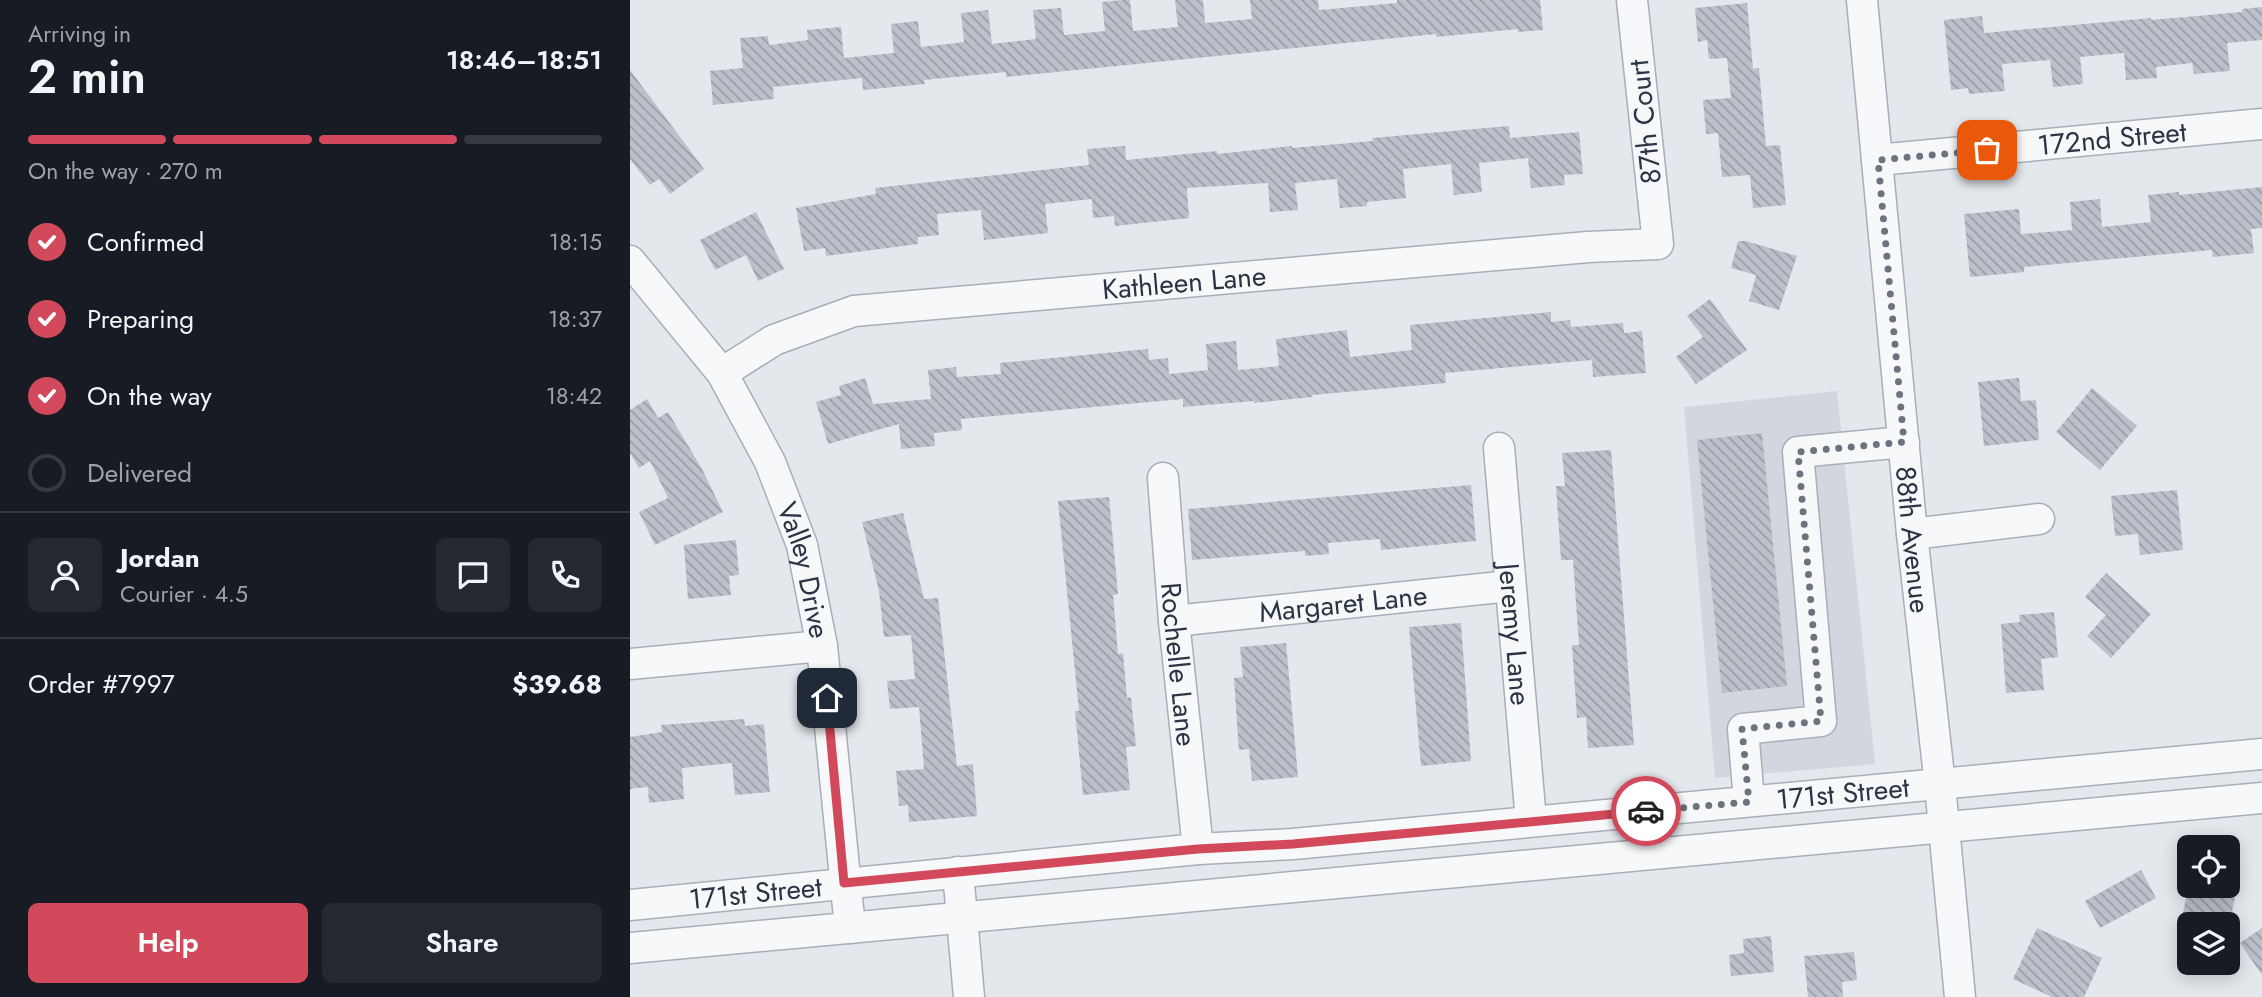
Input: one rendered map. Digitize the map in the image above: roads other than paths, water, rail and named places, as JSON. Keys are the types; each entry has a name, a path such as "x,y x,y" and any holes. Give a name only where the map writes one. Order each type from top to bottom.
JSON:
{"street":[{"name":"87th Court","path":"1632,0 1658,244"},
{"name":"88th Avenue","path":"1862,0 1912,534 1960,997"},
{"name":"172nd Street","path":"1878,160 2262,124"},
{"name":"Kathleen Lane","path":"722,373 774,340 854,311 1588,247 1658,244"},
{"name":"Valley Drive","path":"630,261 639,292 722,373 770,462 802,545 822,646 850,928"},
{"path":"1749,802 1742,729 1821,721 1798,452 1904,442"},
{"name":"Jeremy Lane","path":"1499,448 1531,821"},
{"name":"Rochelle Lane","path":"1163,478 1174,621 1198,849"},
{"path":"1912,534 2039,519"},
{"name":"Margaret Lane","path":"1174,621 1510,586"},
{"path":"630,664 822,646"},
{"name":"171st Street","path":"630,905 1198,849 1293,844 2262,754"},
{"name":"171st Street","path":"630,948 2262,798"},
{"path":"958,872 968,997"}]}
